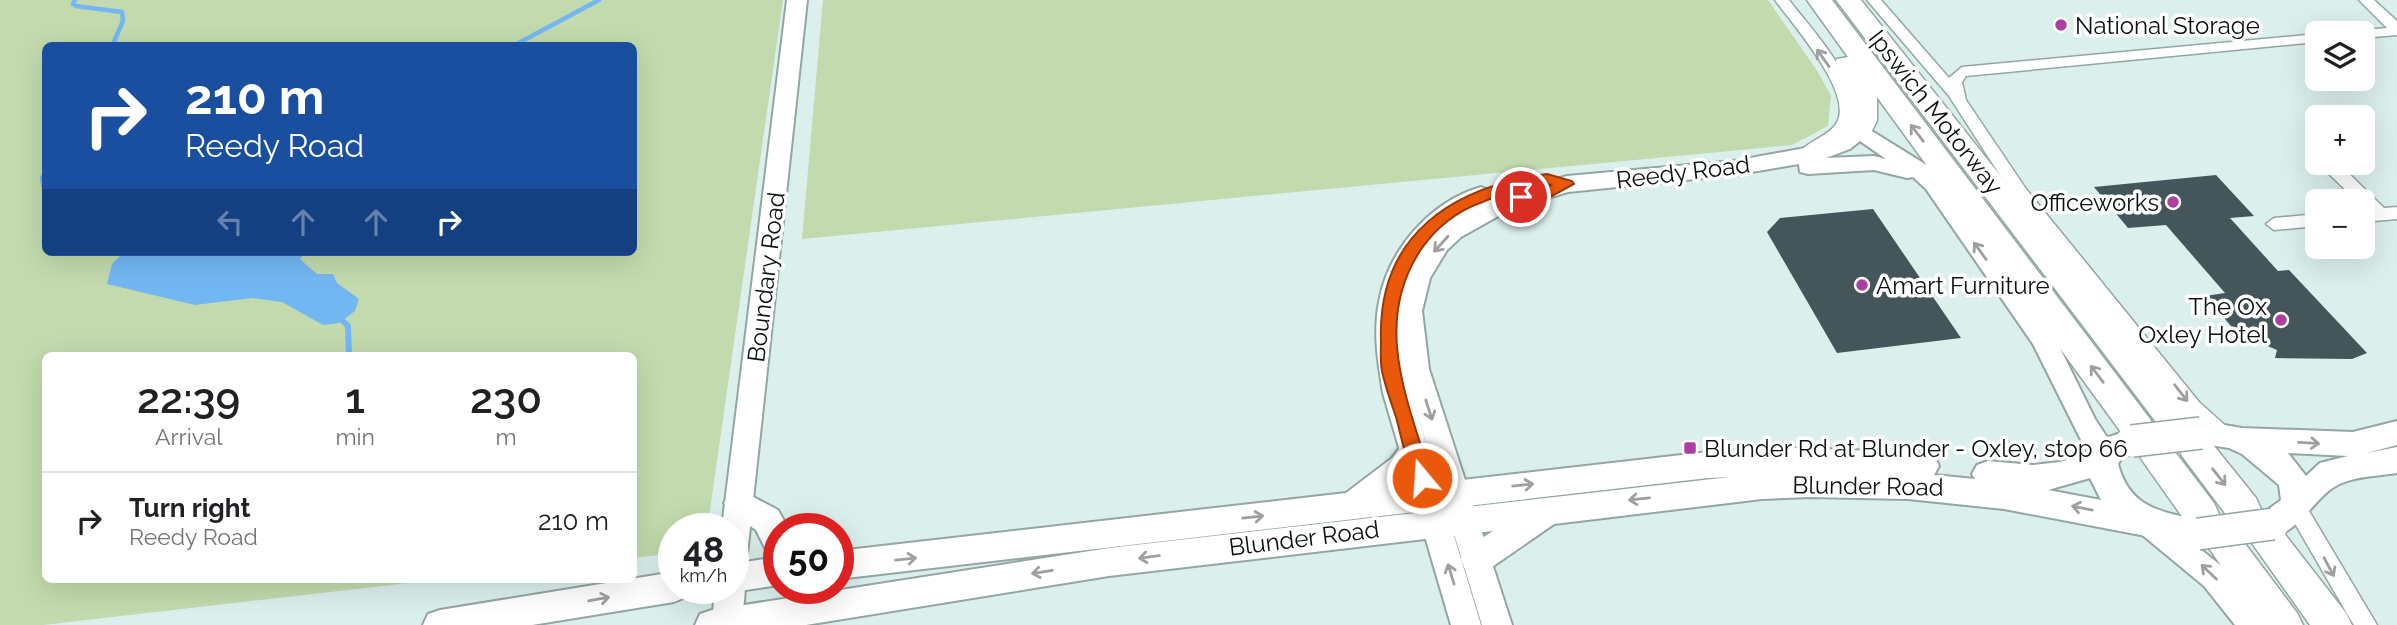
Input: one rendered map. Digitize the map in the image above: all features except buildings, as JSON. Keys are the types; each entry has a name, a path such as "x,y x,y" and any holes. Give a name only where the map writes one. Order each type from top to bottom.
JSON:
{"highway":[{"path":"1800,0 1862,89 1866,110 1852,125"},
{"name":"Ipswich Motorway","path":"1819,0 2126,448 2208,531 2284,625"},
{"path":"1861,5 1925,75 2024,200"},
{"name":"Ipswich Motorway","path":"1861,5 2207,435 2276,515 2333,625"}],"main road":[{"name":"Boundary Road","path":"739,513 797,0"},
{"path":"1852,125 1925,175 2042,337 2065,381 2086,432 2126,448 2104,475 2115,497 2214,576 2253,625"},
{"name":"Reedy Road","path":"1445,508 1414,452 1396,393 1387,341 1392,294 1405,257 1436,222 1466,202 1525,182 1547,179 1567,184 1734,168 1831,150 1852,125"},
{"path":"1734,168 1787,169 1879,163 1914,176 1945,203"},
{"name":"Reedy Road","path":"1445,508 1412,344 1410,311 1418,277 1440,244 1466,221 1521,197 1552,191 1567,184"},
{"name":"Blunder Road","path":"722,624 1445,508 1752,462 1879,463 2027,478 2056,476 2126,448 2207,435 2353,444 2397,433"},
{"path":"2207,435 2281,466 2276,515"},
{"path":"1351,507 1403,467 1414,452"},
{"path":"2276,515 2308,494 2331,472 2397,460"},
{"name":"Blunder Road","path":"854,563 1351,507 1552,509 1762,486 1853,482 1987,492 2091,509 2149,524 2208,531 2276,515"},
{"path":"740,503 763,517"},
{"path":"1445,508 1477,559 1497,625"},
{"path":"1445,508 1466,625"},
{"path":"1477,559 1552,509"},
{"path":"440,625 658,590"},
{"path":"722,624 726,604"}],"street":[{"path":"1782,0 1843,88 1852,125"},
{"path":"2366,0 2397,30"},
{"path":"1861,5 1961,102"},
{"path":"2375,33 2397,30"},
{"path":"2207,435 2192,407 2024,200 1961,102 1955,88 1955,76 1962,72 1988,69 2305,39"},
{"path":"2342,175 2389,213"},
{"path":"2274,224 2305,221"},
{"path":"2276,515 2313,531 2338,585 2366,625"}],"green space":[{"path":"0,0 783,0 710,513 658,513 658,555 637,558 637,352 42,352 42,583 409,583 43,625 0,625"},
{"path":"823,0 1768,0 1818,72 1831,96 1828,126 1792,145 802,239"}],"water":[{"path":"120,256 296,256 317,274 333,274 337,283 359,299 355,311 339,323 323,325 282,302 252,298 195,305 107,284 112,264"}],"waterway":[{"path":"75,0 73,4 76,6 122,12 123,21 114,42"},
{"path":"520,42 599,0"},
{"path":"294,263 300,256"},
{"path":"339,317 348,326 349,352"}],"place":[{"name":"National Storage","path":"2061,25"},
{"name":"Officeworks","path":"2173,202"},
{"name":"Amart Furniture","path":"1862,285"},
{"name":"The Ox Oxley Hotel","path":"2281,320"},
{"name":"Blunder Rd at Blunder - Oxley, stop 66","path":"1690,448"}],"route":[{"path":"1422,478 1390,369 1388,316 1398,271 1423,234 1466,202 1525,182 1547,179 1567,184 1552,191 1521,197"}]}
